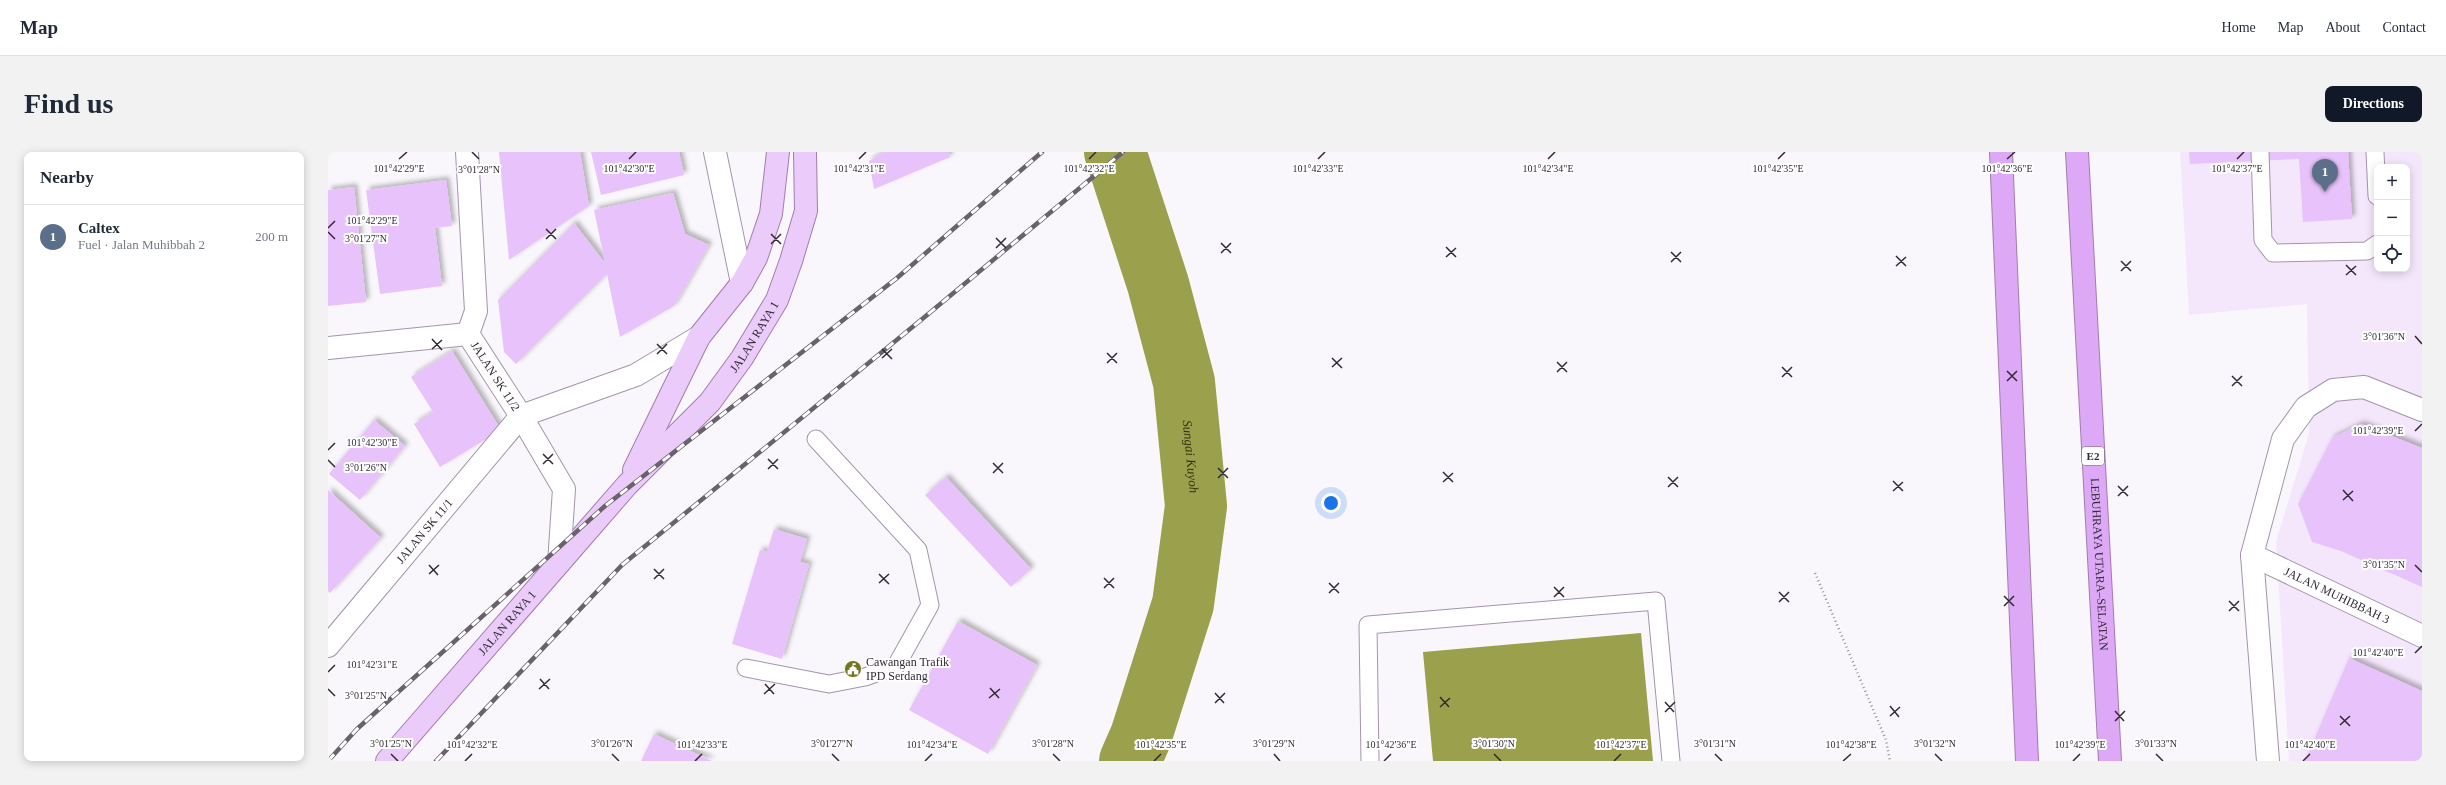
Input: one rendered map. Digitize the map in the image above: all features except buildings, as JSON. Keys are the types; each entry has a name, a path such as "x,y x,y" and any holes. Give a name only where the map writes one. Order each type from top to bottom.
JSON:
{"highway":[{"path":"2001,152 2027,761"},
{"name":"LEBUHRAYA UTARA–SELATAN","path":"2077,152 2110,761"}],"main road":[{"name":"JALAN RAYA 1","path":"627,485 699,337 742,283 756,258 771,214 778,152"},
{"name":"JALAN RAYA 1","path":"394,757 627,485 710,402 742,358 777,300 792,261 806,211 805,152"}],"street":[{"path":"467,152 476,311 468,334"},
{"path":"715,152 742,283"},
{"name":"JALAN SK 11/2","path":"328,348 468,334 521,416 564,489 559,564"},
{"path":"521,416 636,375 699,337"},
{"path":"2268,761 2252,555 2283,439 2306,407 2333,390 2364,388 2422,410"},
{"name":"JALAN SK 11/1","path":"328,646 521,416"},
{"name":"JALAN MUHIBBAH 3","path":"2252,555 2422,636"}],"lane":[{"path":"2260,152 2263,240 2273,253 2367,251 2374,246"},
{"path":"2375,152 2376,164"},
{"path":"746,668 829,684 865,677 896,666 930,605 918,550 816,439"},
{"path":"1370,761 1368,625 1656,601 1671,761"}],"path":[{"path":"1815,573 1886,740 1890,761"}],"shaded area":[{"path":"2180,152 2422,152 2422,761 2289,761 2276,541 2309,434 2307,304 2189,315"},
{"path":"1641,633 1653,761 1433,761 1423,652"}],"waterway":[{"name":"Sungai Kuyoh","path":"1115,152 1158,284 1184,382 1196,506 1183,604 1141,736 1130,761"}],"railway":[{"path":"328,761 357,729 605,506 897,278 1042,152"},
{"path":"436,761 622,565 1123,152"}],"place":[{"name":"Caltex","path":"2325,192"},
{"name":"Cawangan Trafik IPD Serdang","path":"853,669"}]}
